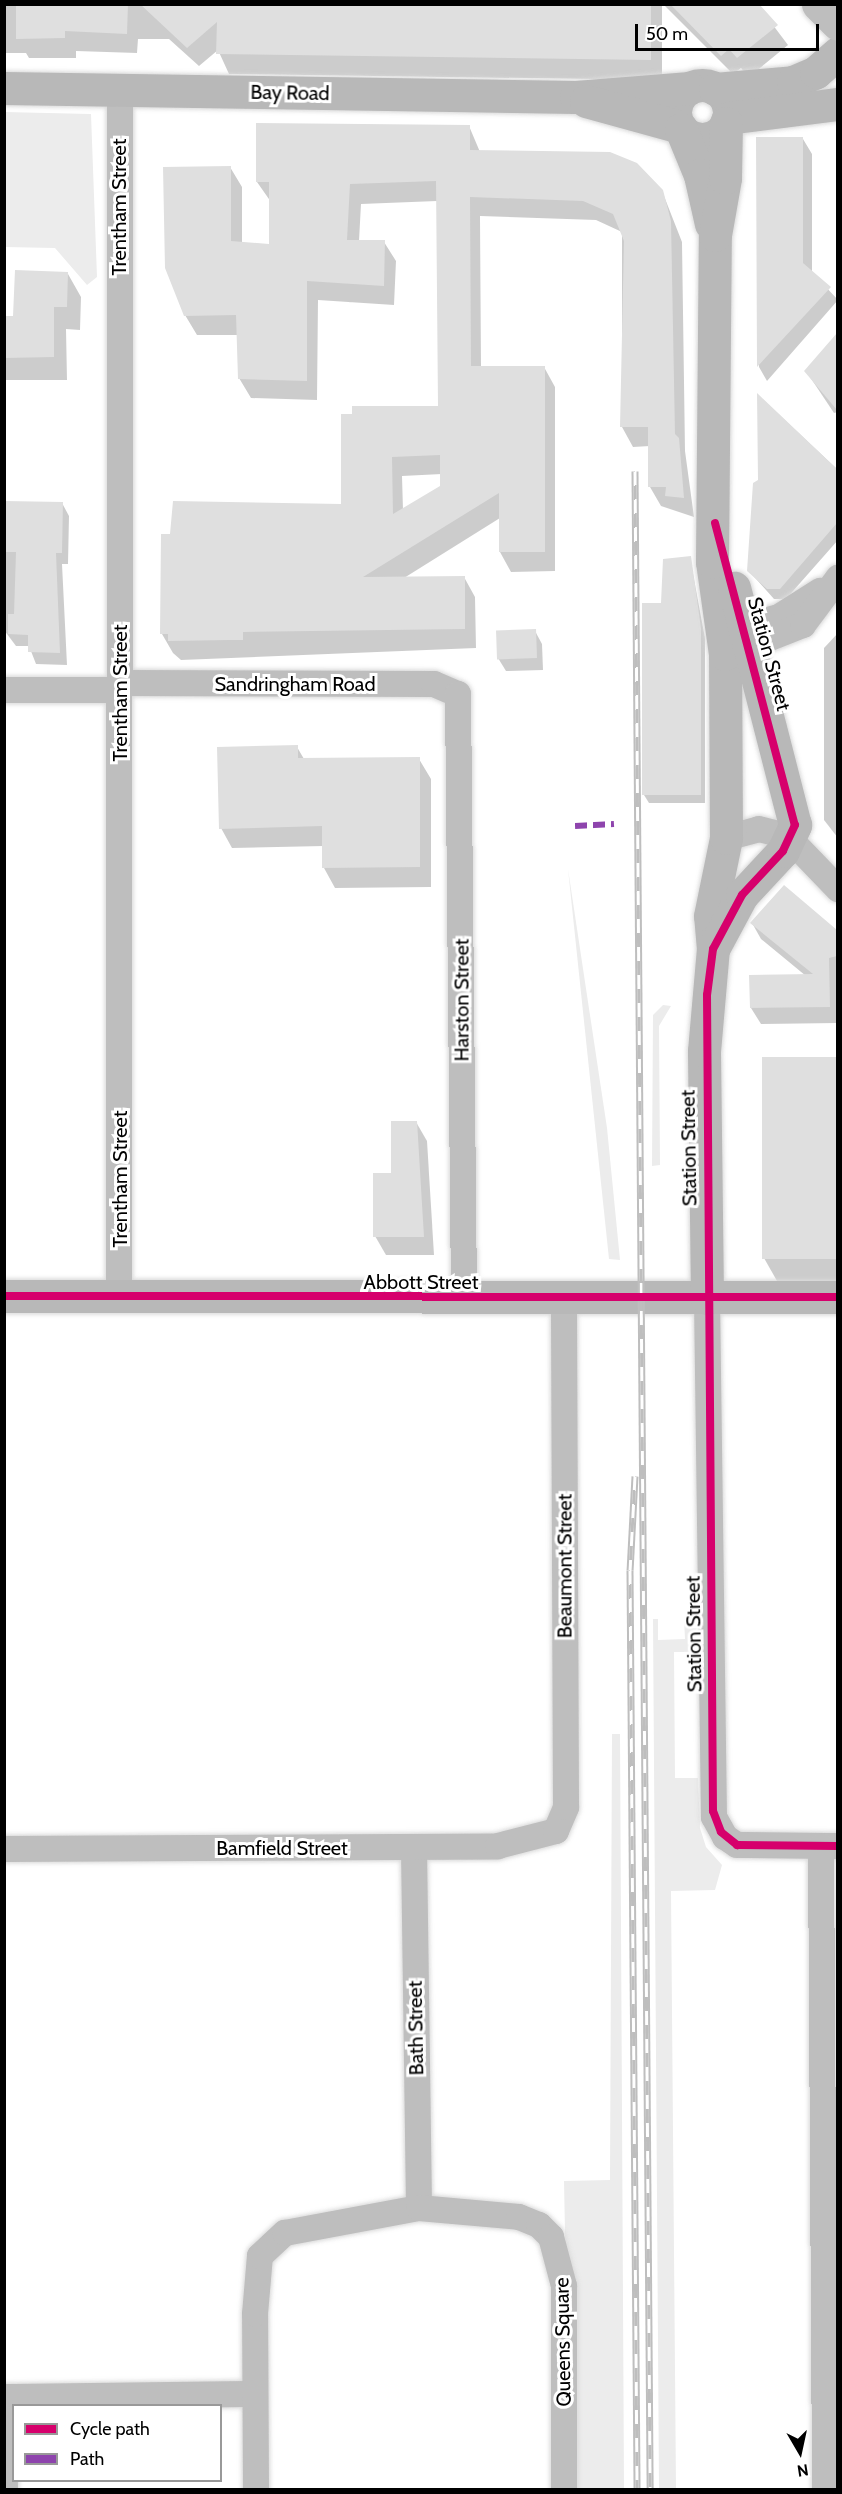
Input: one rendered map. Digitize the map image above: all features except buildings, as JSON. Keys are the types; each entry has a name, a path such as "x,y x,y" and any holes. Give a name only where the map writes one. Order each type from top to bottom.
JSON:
{"main road":[{"path":"818,4 837,24"}],"street":[{"name":"Bay Road","path":"4,88 576,97 793,82 816,72 837,53"},
{"path":"727,121 725,99 702,88 677,103 681,128 705,138 727,121 837,104"},
{"name":"Trentham Street","path":"119,1296 120,90"},
{"name":"Bay Road","path":"576,97 681,128"},
{"name":"Station Street","path":"713,949 742,895 791,838 794,814 740,638 715,524 714,234 725,178 727,121"},
{"name":"Station Street","path":"681,128 714,234"},
{"path":"740,638 789,613 836,580"},
{"name":"Station Street","path":"740,638 726,847 710,916 713,949 704,1051 713,1811 721,1832 737,1845 829,1846"},
{"name":"Sandringham Road","path":"4,690 434,684 456,689 460,701"},
{"name":"Harston Street","path":"460,701 464,1299"},
{"path":"726,847 765,829 791,838 837,889"},
{"path":"726,847 768,866"},
{"name":"Abbott Street","path":"4,1296 464,1299 837,1297"},
{"name":"Beaumont Street","path":"556,1831 566,1807 564,1299"},
{"name":"Bamfield Street","path":"4,1849 414,1848 523,1844 556,1831"},
{"path":"825,2490 831,2399 829,1846"},
{"name":"Bath Street","path":"414,1848 419,2208"},
{"name":"Queens Square","path":"256,2490 256,2277 266,2247 285,2233 323,2223 419,2208 519,2217 539,2225 551,2237 564,2286 564,2490"},
{"path":"4,2397 255,2394"},
{"path":"4,2420 5,2490"}],"shaded area":[{"path":"5,112 91,114 97,277 87,285 55,248 5,247"},
{"path":"568,869 607,1128 620,1260 609,1259"},
{"path":"663,1005 671,1006 659,1026 660,1165 652,1166 653,1015"},
{"path":"653,1619 658,1619 658,1640 685,1639 684,1619 696,1619 697,1652 674,1652 675,1778 698,1778 700,1828 706,1847 722,1865 715,1890 671,1891 676,2490 659,2489"},
{"path":"612,1734 620,1734 624,2489 570,2489 564,2181 610,2180"}],"railway":[{"path":"635,471 650,2490"},
{"path":"635,1476 630,1570 637,2490"}],"marked path":[{"path":"575,826 614,824"}],"cycle path":[{"path":"715,523 795,825 783,851 742,895 713,949 707,995 713,1811 721,1832 737,1845 838,1846"},
{"path":"4,1296 838,1297"}]}
